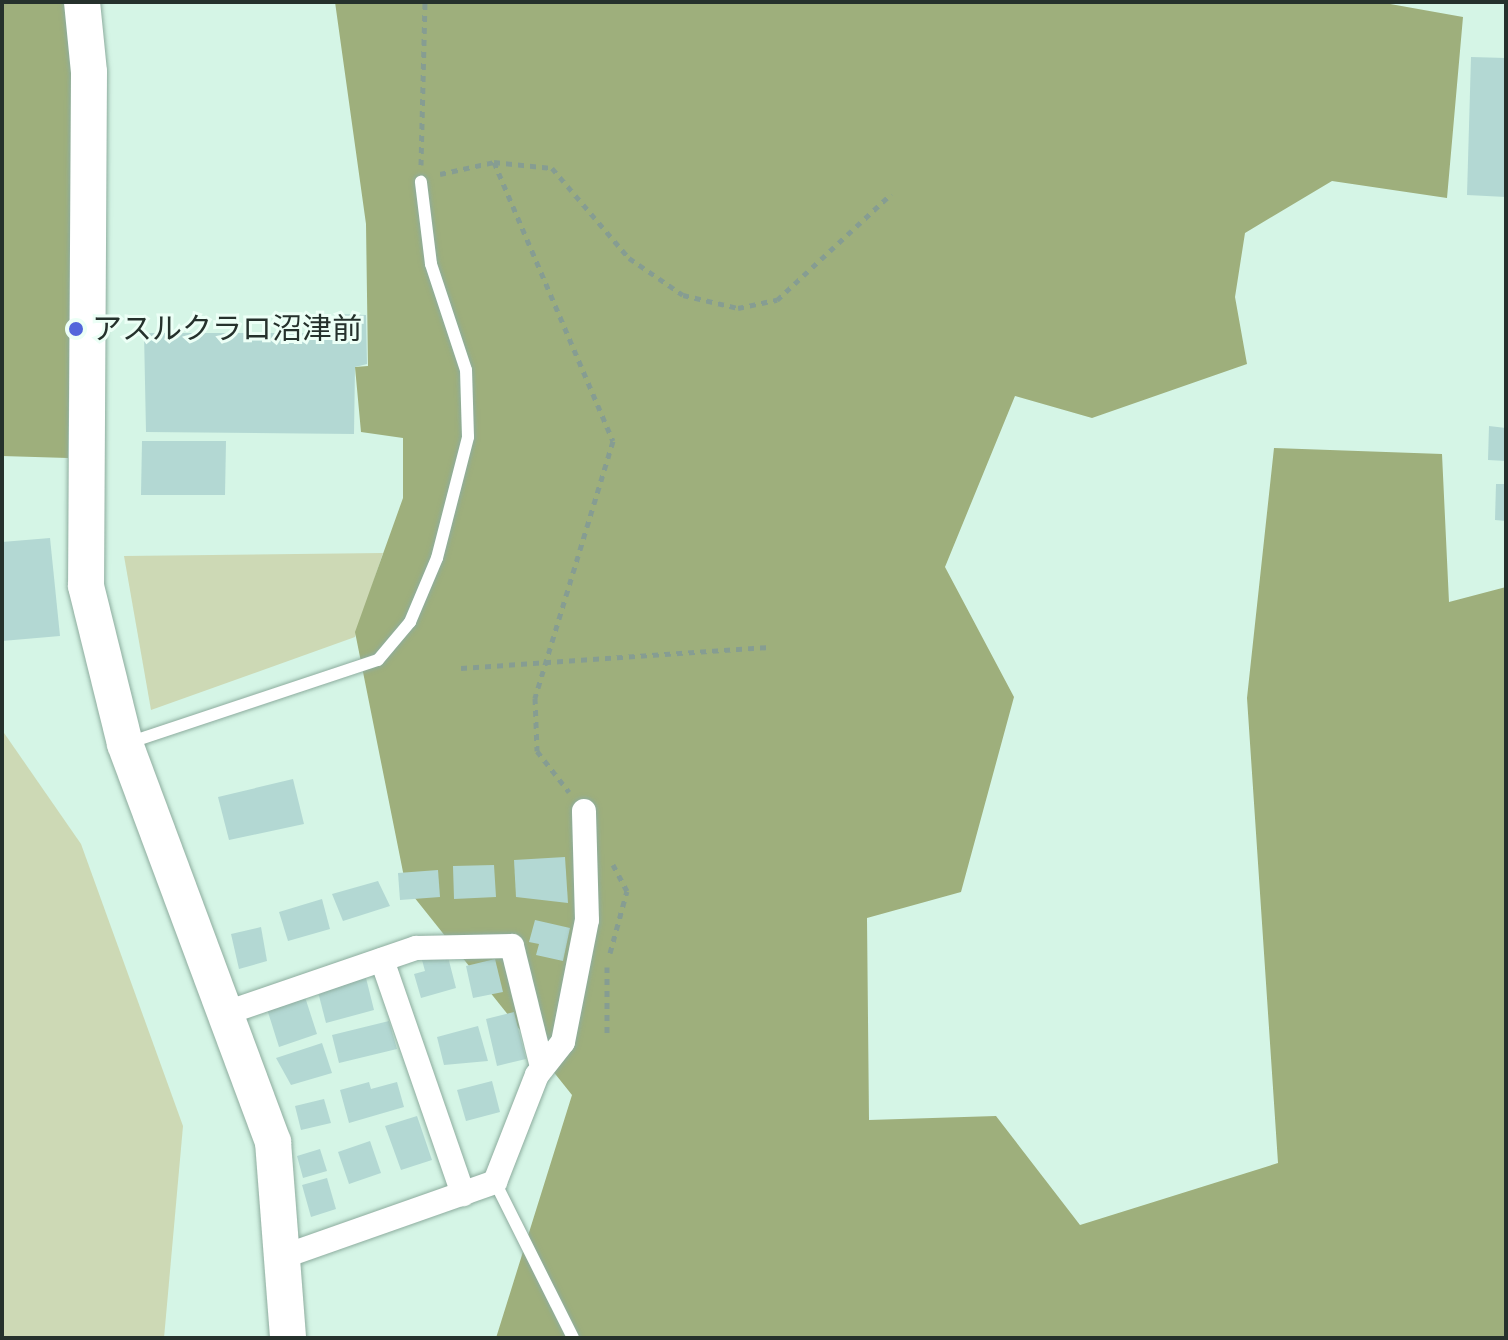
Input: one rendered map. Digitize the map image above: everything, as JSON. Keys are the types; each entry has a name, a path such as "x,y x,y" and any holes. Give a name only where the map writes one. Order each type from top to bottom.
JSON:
{"street":[{"path":"82,2 89,72 81,525 86,586 125,744 273,1142 288,1338"},
{"path":"282,1257 495,1182 542,1067 563,1042 587,920 584,811"},
{"path":"226,1013 416,948 512,946 542,1067"},
{"path":"382,960 463,1194"}],"lane":[{"path":"125,744 378,660 410,622 437,558 468,437 466,370 431,264 421,182"},
{"path":"495,1182 573,1338"}],"path":[{"path":"425,2 421,182 494,162 552,168 629,258 683,295 738,308 777,300 891,194"},
{"path":"494,162 613,441 535,698 537,751 584,811 627,891 607,958 607,1034"},
{"path":"461,668 770,647"}],"green space":[{"path":"2,2 75,2 68,458 2,456"},
{"path":"335,2 1379,2 1463,17 1447,198 1332,181 1245,233 1235,297 1247,364 1092,418 1015,396 945,567 1014,697 961,892 867,918 869,1120 996,1116 1080,1225 1278,1163 1247,698 1274,448 1442,454 1449,602 1506,587 1506,1338 496,1338 572,1095 406,887 355,632 403,498 403,438 361,432 355,367 368,366 366,224"},
{"path":"383,553 355,637 151,710 124,556"},
{"path":"2,730 81,844 183,1126 164,1338 2,1338"}],"building":[{"path":"1471,57 1506,58 1506,197 1467,195"},
{"path":"339,314 366,315 367,364 355,367 354,434 146,432 144,333 342,333"},
{"path":"1489,426 1506,428 1506,461 1488,460"},
{"path":"142,441 226,441 225,495 141,495"},
{"path":"1496,484 1506,484 1506,521 1495,520"},
{"path":"50,538 60,636 2,641 2,542"},
{"path":"293,779 304,824 229,840 218,797"},
{"path":"565,857 568,903 516,897 514,860"},
{"path":"494,865 496,897 454,899 453,866"},
{"path":"438,870 440,897 400,900 398,873"},
{"path":"378,881 390,906 343,921 332,894"},
{"path":"322,899 330,929 288,941 279,912"},
{"path":"535,920 570,928 563,961 536,955 539,944 529,942"},
{"path":"261,927 267,961 239,969 231,934"},
{"path":"447,953 456,988 421,998 414,974 425,971 422,960"},
{"path":"495,959 503,992 473,998 466,966"},
{"path":"366,978 374,1010 326,1023 318,992"},
{"path":"305,997 317,1034 279,1047 267,1009"},
{"path":"514,1012 526,1059 497,1066 486,1019"},
{"path":"389,1021 397,1049 339,1063 332,1035"},
{"path":"478,1026 488,1061 444,1065 437,1037"},
{"path":"322,1043 332,1073 291,1085 276,1058"},
{"path":"492,1081 500,1112 466,1121 457,1090"},
{"path":"369,1082 371,1089 397,1082 404,1107 349,1123 340,1090"},
{"path":"324,1099 331,1123 301,1130 295,1106"},
{"path":"417,1116 432,1160 401,1170 385,1126"},
{"path":"370,1141 381,1173 349,1184 338,1152"},
{"path":"320,1149 327,1171 303,1178 297,1156"},
{"path":"327,1178 336,1209 311,1217 302,1185"}],"place":[{"name":"アスルクラロ沼津前","path":"76,329"}]}
